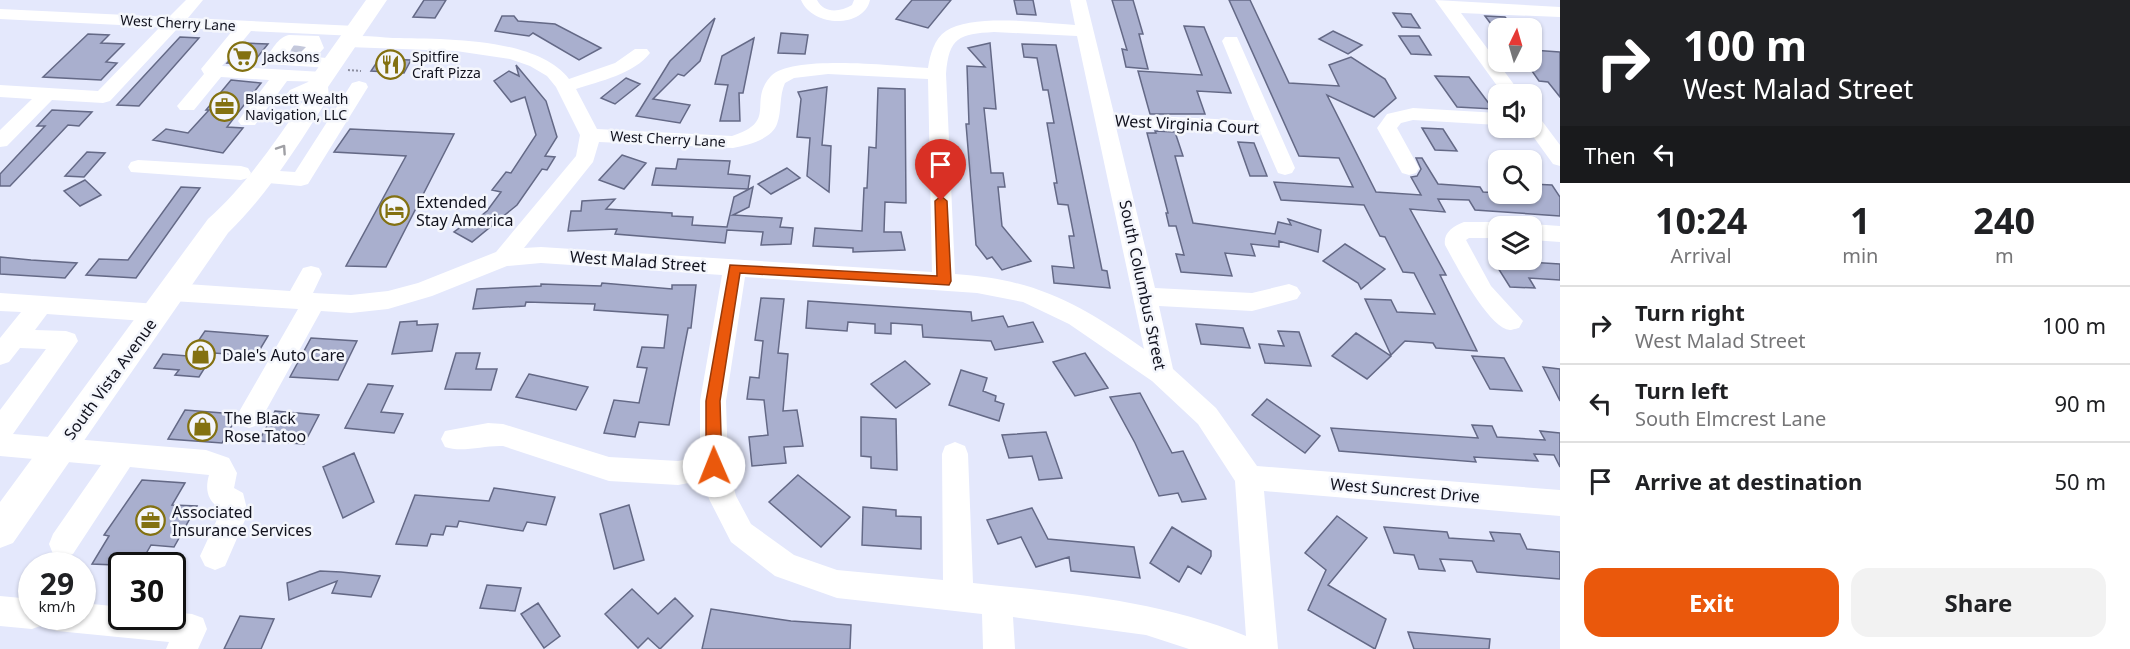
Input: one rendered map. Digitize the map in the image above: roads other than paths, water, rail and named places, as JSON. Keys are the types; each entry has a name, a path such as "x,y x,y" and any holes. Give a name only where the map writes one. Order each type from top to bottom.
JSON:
{"main road":[{"name":"South Vista Avenue","path":"0,531 218,226 242,206 253,175 317,97 324,76 377,0"}],"street":[{"path":"0,92 103,97 195,0"},
{"path":"809,0 814,9 838,16 854,12 860,8 862,0"},
{"name":"South Columbus Street","path":"1078,0 1161,374 1207,416 1249,478 1262,649"},
{"path":"1446,4 1560,12"},
{"path":"1446,4 1505,84"},
{"name":"West Cherry Lane","path":"0,14 174,22 248,32 303,46 352,36 455,53 485,49 529,58 554,72 565,87 590,135 733,142 755,135 768,124 773,89 776,81 784,74 816,68 937,74"},
{"path":"944,281 937,74 938,58 947,39 961,30 983,27 1085,32"},
{"path":"248,32 210,69 215,72 324,76"},
{"path":"1231,41 1285,168"},
{"path":"303,46 324,76"},
{"path":"565,87 621,67 641,53"},
{"path":"187,106 215,72"},
{"path":"248,121 282,76"},
{"path":"138,168 301,178 359,87"},
{"path":"0,141 47,94"},
{"path":"1409,168 1387,128 1394,118 1413,114 1488,118"},
{"name":"West Virginia Court","path":"1106,120 1268,128"},
{"path":"504,258 586,157 590,135"},
{"path":"1542,135 1560,159"},
{"path":"1488,230 1464,230 1455,238 1456,244 1483,292 1511,321"},
{"path":"1542,233 1560,234"},
{"name":"West Malad Street","path":"0,302 41,305 305,301 351,304 388,300 424,290 504,258 541,255 944,281 1003,288 1049,302 1068,312 1161,374"},
{"path":"735,268 713,401 714,466 723,500 741,533 785,566 837,584 1070,608 1146,620 1238,649"},
{"path":"249,417 305,301 311,274"},
{"path":"1145,296 1252,302 1289,293"},
{"path":"7,346 41,305"},
{"path":"0,430 66,341 7,346"},
{"path":"454,439 488,434 503,435 609,469 678,473 714,466"},
{"path":"0,444 206,462 219,466 223,473 220,486 222,495 232,502 234,513 215,556"},
{"path":"955,454 958,596"},
{"path":"63,544 123,455"},
{"name":"West Suncrest Drive","path":"1249,478 1560,503"},
{"path":"997,600 999,649"},
{"path":"96,619 192,628 182,649"}],"tunnel":[{"path":"300,45 301,52"}],"place":[{"name":"Jacksons","path":"242,57"},
{"name":"Spitfire Craft Pizza","path":"391,65"},
{"name":"Blansett Wealth Navigation, LLC","path":"224,107"},
{"name":"Extended Stay America","path":"395,211"},
{"name":"Dale's Auto Care","path":"201,355"},
{"name":"The Black Rose Tatoo","path":"203,427"},
{"name":"Associated Insurance Services","path":"151,521"}]}
